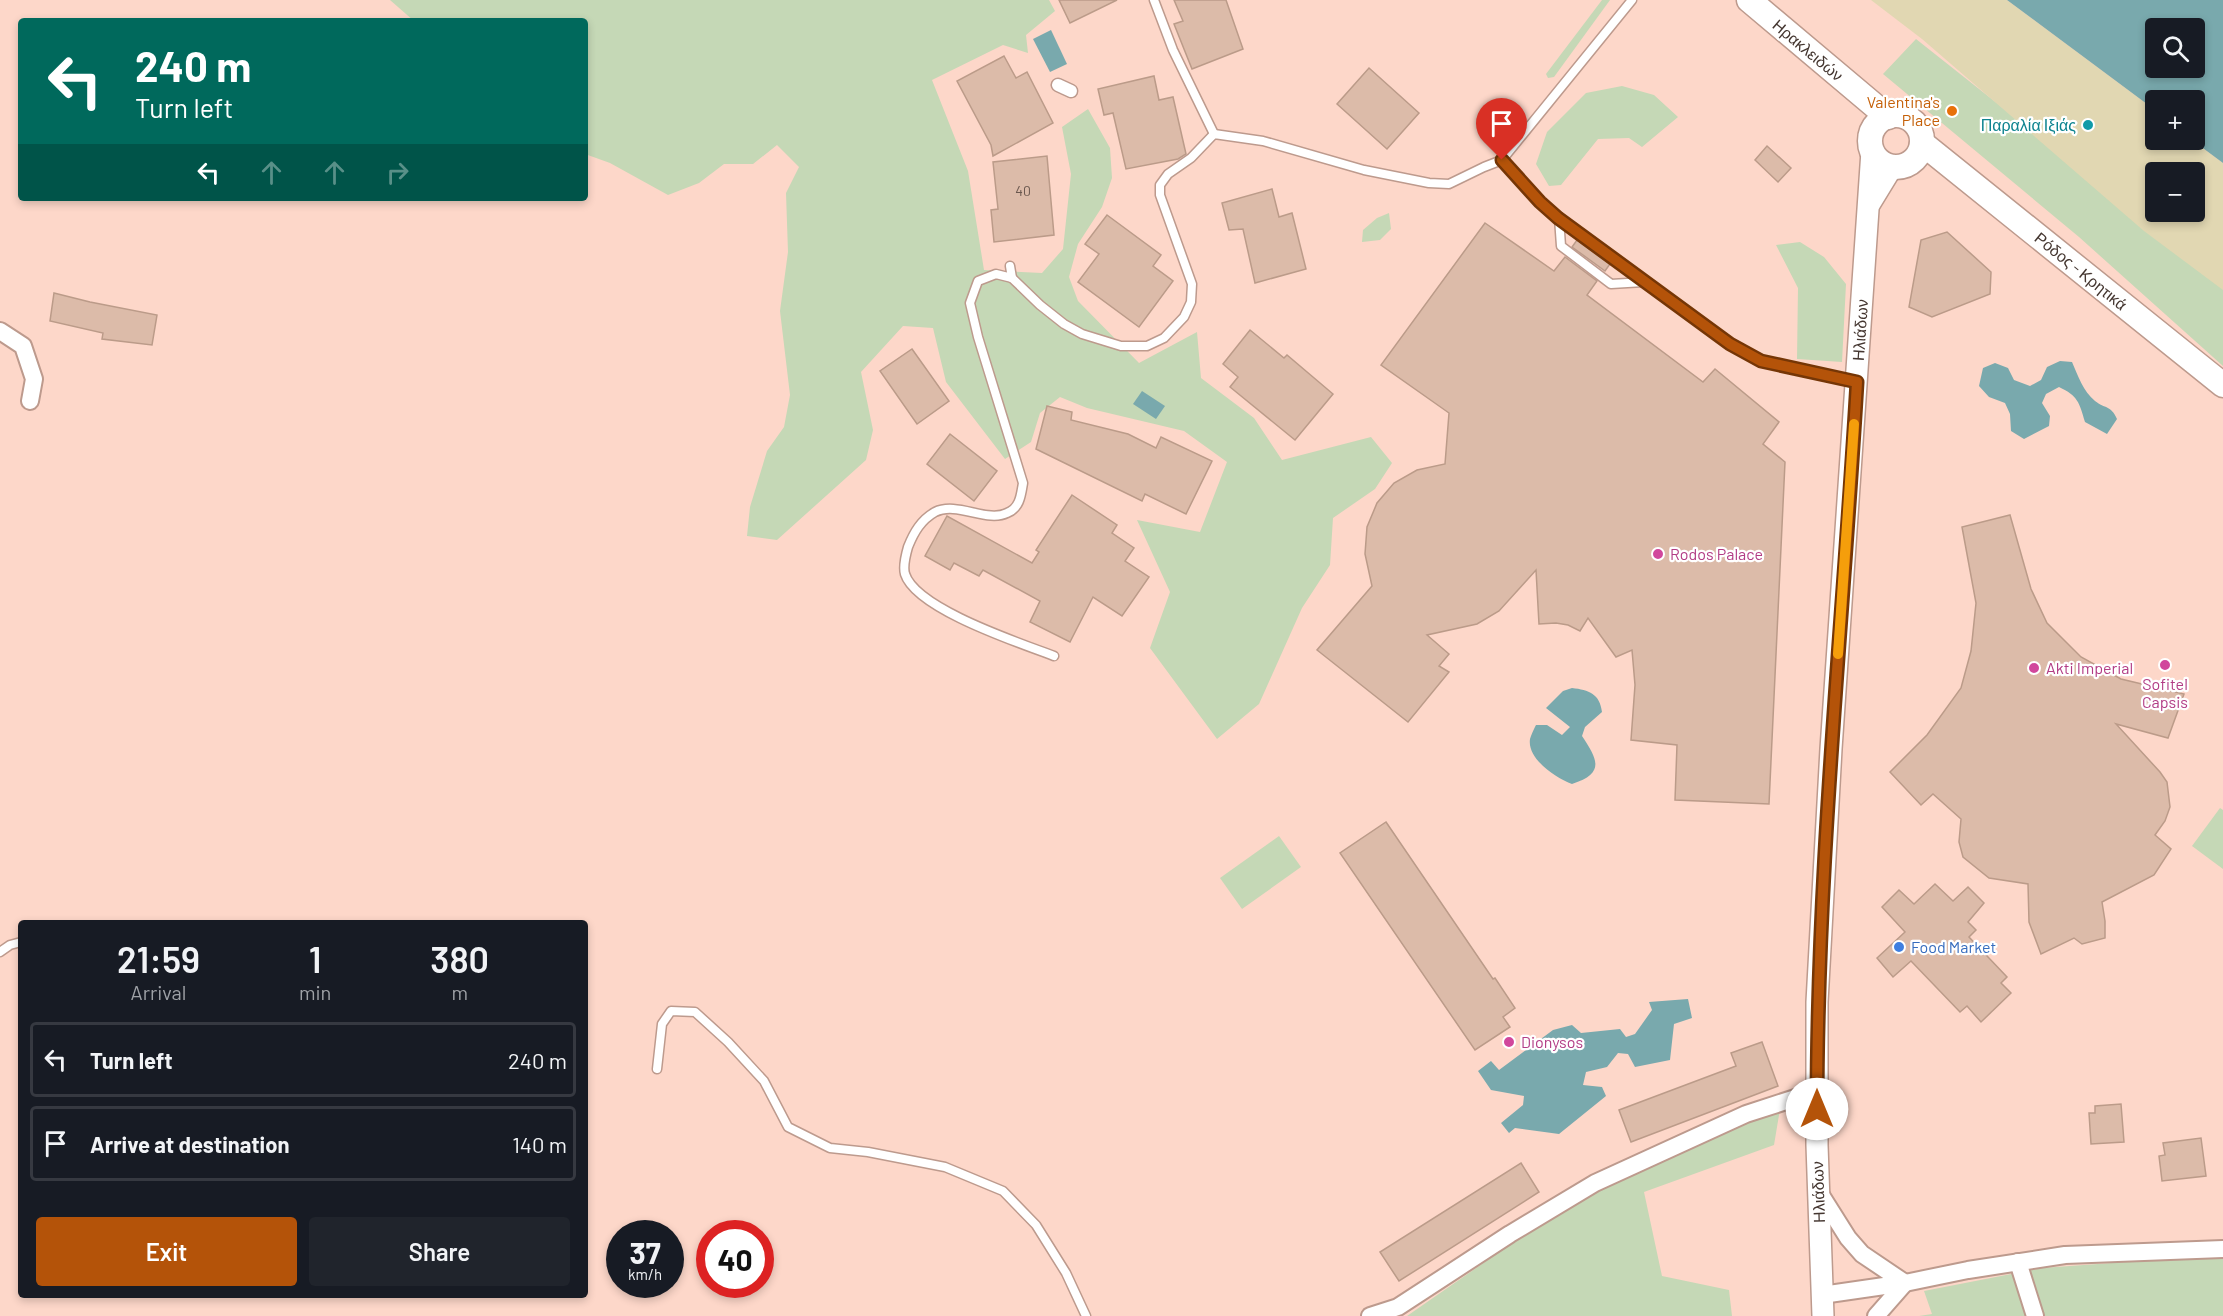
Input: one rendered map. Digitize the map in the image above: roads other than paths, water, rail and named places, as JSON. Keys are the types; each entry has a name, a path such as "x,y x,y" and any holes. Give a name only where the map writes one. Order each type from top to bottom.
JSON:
{"main road":[{"name":"Ηρακλειδών","path":"1749,0 1867,100 1882,122"},
{"path":"1896,115 1912,121 1921,135 1926,153 1909,164 1892,167 1877,159 1870,143 1882,122 1896,115"},
{"name":"Ρόδος - Κρητικά","path":"1926,153 2223,385"}],"street":[{"path":"1058,85 1071,91"},
{"name":"Ηλιάδων","path":"1822,1305 1818,1190 1817,1002 1822,896 1872,151"},
{"path":"1868,206 1892,167"},
{"path":"0,331 23,346 34,379 30,401"},
{"path":"1370,1316 1398,1307 1510,1234 1595,1183 1746,1114 1817,1091"},
{"path":"1818,1190 1848,1238 1862,1254 1905,1283"},
{"path":"1822,1305 1905,1283 1968,1270 2065,1255 2223,1249"},
{"path":"2018,1262 2035,1316"},
{"path":"1876,1316 1905,1283"}],"lane":[{"path":"1154,0 1173,50 1214,134"},
{"path":"1214,134 1263,141 1364,170 1430,183 1449,184 1502,160 1632,0"},
{"path":"1054,656 942,610 911,585 905,573 907,551 916,528 937,511 957,509 985,515 1006,514 1019,503 1023,483 978,337 970,303 978,282 996,274 1012,278 1048,311 1082,334 1121,346 1147,346 1164,338 1184,317 1191,302 1192,284 1160,195 1160,185 1168,174 1191,158 1214,134"},
{"path":"1502,160 1540,202 1558,218 1730,344 1761,361 1857,382"},
{"path":"1558,218 1561,246 1569,253 1611,284 1644,282"},
{"path":"1011,266 1012,278"},
{"path":"0,952 18,943"},
{"path":"657,1069 662,1024 666,1018 671,1011 695,1012 728,1042 764,1081 789,1127 830,1148 868,1152 945,1167 1003,1191 1036,1225 1066,1273 1086,1316"}],"water":[{"path":"2007,0 2223,0 2223,163 2205,150 2205,90 2145,90 2145,103"},
{"path":"1051,30 1067,64 1050,72 1033,39"},
{"path":"2060,361 2072,362 2087,393 2115,415 2117,419 2107,434 2085,422 2077,400 2059,387 2046,394 2042,403 2050,416 2049,426 2024,439 2011,431 2010,414 2005,403 1989,397 1979,386 1983,368 1995,363 2008,368 2014,380 2030,386 2041,380 2047,367"},
{"path":"1142,391 1165,406 1156,419 1133,404"},
{"path":"1572,688 1593,694 1599,701 1602,712 1585,727 1582,736 1592,752 1594,770 1583,780 1572,784 1544,767 1533,754 1530,739 1536,725 1547,725 1562,735 1570,727 1546,708 1563,691"},
{"path":"1688,999 1692,1018 1674,1024 1670,1060 1635,1067 1628,1054 1618,1053 1607,1067 1586,1072 1583,1085 1602,1087 1606,1096 1559,1134 1515,1128 1509,1133 1501,1123 1523,1105 1524,1096 1491,1090 1478,1071 1491,1061 1499,1070 1553,1030 1572,1025 1581,1033 1620,1029 1626,1037 1635,1034 1652,1010 1649,1002"}],"place":[{"name":"Valentina's Place","path":"1952,111"},
{"name":"Παραλία Ιξιάς","path":"2088,125"},
{"name":"Rodos Palace","path":"1658,554"},
{"name":"Sofitel Capsis","path":"2165,665"},
{"name":"Akti Imperial","path":"2034,668"},
{"name":"Food Market","path":"1899,947"},
{"name":"Dionysos","path":"1509,1042"}]}
